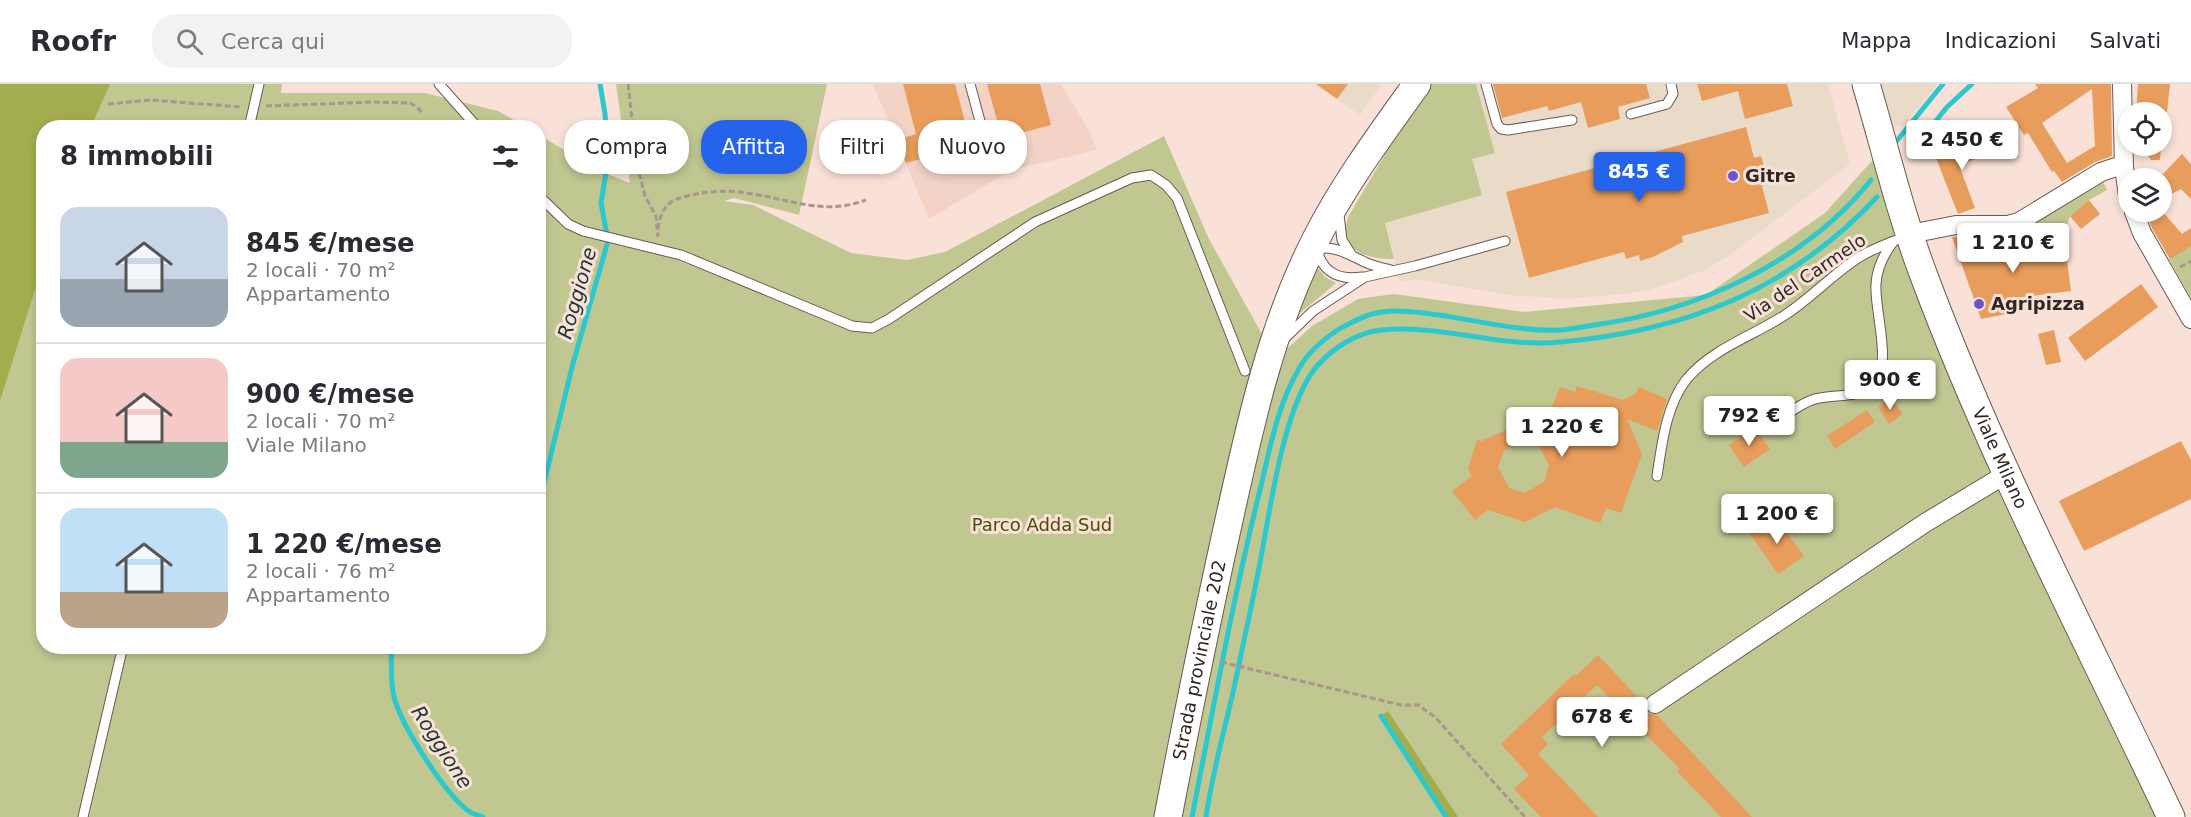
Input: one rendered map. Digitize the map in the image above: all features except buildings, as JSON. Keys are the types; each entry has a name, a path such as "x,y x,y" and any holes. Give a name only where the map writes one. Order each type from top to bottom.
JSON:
{"street":[{"name":"Strada provinciale 202","path":"1168,817 1199,657 1257,398 1287,304 1343,191 1417,84"},
{"name":"Viale Milano","path":"1866,84 1902,238 1937,310 2007,473 2171,817"},
{"path":"1902,238 1956,225 2008,225 2019,222 2101,172 2124,167 2122,84"},
{"path":"2138,222 2189,316"},
{"path":"1655,704 1925,523 2007,473"}],"lane":[{"path":"251,120 259,84"},
{"path":"439,84 471,120"},
{"path":"970,84 980,120"},
{"path":"1486,84 1497,124 1501,129 1508,130 1572,120"},
{"path":"1631,114 1667,104 1673,94 1671,84"},
{"path":"546,203 568,224 583,231 681,255 852,326 873,328 1035,222 1132,178 1151,176 1166,185 1177,198 1245,371"},
{"path":"1343,191 1339,214 1340,231 1342,240 1351,254"},
{"path":"1777,421 1810,400 1859,393 1867,389 1878,377 1881,369 1881,348 1876,284 1882,259 1902,238"},
{"name":"Via del Carmelo","path":"1657,476 1664,433 1678,392 1697,369 1721,352 1787,314 1857,259 1902,238"},
{"path":"1393,270 1331,248 1314,247 1323,265 1332,274 1345,278 1365,277 1393,270 1505,241"},
{"path":"1270,357 1304,319 1340,292 1365,277"},
{"path":"83,817 121,654"}],"path":[{"path":"628,84 637,164 645,196 656,216 658,248"},
{"path":"658,229 661,214 668,204 682,197 721,191 747,193 830,208 852,205 866,200"},
{"path":"1219,662 1401,705 1418,705 1435,717 1525,817"}],"shaded area":[{"path":"873,84 1061,84 1090,132 1097,150 1027,166 1027,120 918,120 918,174 1004,174 929,219 906,164 906,120 888,120"},
{"path":"1315,84 1382,84 1360,115"},
{"path":"1476,84 1828,84 1850,164 1727,257 1703,271 1649,290 1570,299 1508,295 1414,279 1400,282 1385,223 1481,195 1471,159 1495,152"},
{"path":"1868,84 1937,84 1904,125 1881,131"}],"green space":[{"name":"Parco Adda Sud","path":"0,84 282,84 281,93 425,93 498,111 514,120 36,120 36,654 546,654 546,139 564,150 564,174 608,174 630,183 629,174 689,174 689,120 621,120 616,84 827,84 799,215 734,198 724,201 753,205 851,253 907,260 945,252 1164,136 1209,239 1263,336 1288,348 1312,326 1358,299 1394,294 1524,312 1706,295 1825,213 1879,153 2161,817 0,817"},
{"path":"0,84 110,84 94,120 36,120 36,286 0,401"},
{"path":"1430,84 1476,84 1495,153 1472,159 1482,195 1385,223 1394,259 1365,255 1357,251 1347,238 1348,217 1383,158 1387,147"},
{"path":"2102,179 2107,190 2089,200 2070,216 2062,238 2016,244 2017,235 2021,231"},
{"path":"2191,245 2191,298 2169,259"},
{"path":"1317,267 1325,277 1336,283 1296,315"},
{"path":"1388,711 1458,817 1446,817 1381,716"}],"waterway":[{"name":"Roggione","path":"546,475 572,367 608,241 601,203 608,161 605,114 600,84"},
{"path":"1895,143 1943,84"},
{"path":"1911,152 1947,107 1972,84"},
{"path":"1192,817 1223,657 1274,431 1292,382 1304,361 1317,346 1339,329 1365,316 1382,312 1417,312 1509,327 1561,330 1633,318 1671,308 1709,295 1781,259 1814,236 1871,180"},
{"path":"1206,817 1281,454 1296,404 1306,383 1323,359 1338,347 1373,331 1426,330 1515,342 1560,342 1650,328 1692,316 1733,300 1771,281 1808,257 1844,229 1877,197"},
{"name":"Roggione","path":"391,654 394,697 405,725 437,776 460,804 470,812 483,817"},
{"path":"1381,716 1446,817"}],"place":[{"name":"Gitre","path":"1733,176"},
{"name":"Agripizza","path":"1979,304"}]}
